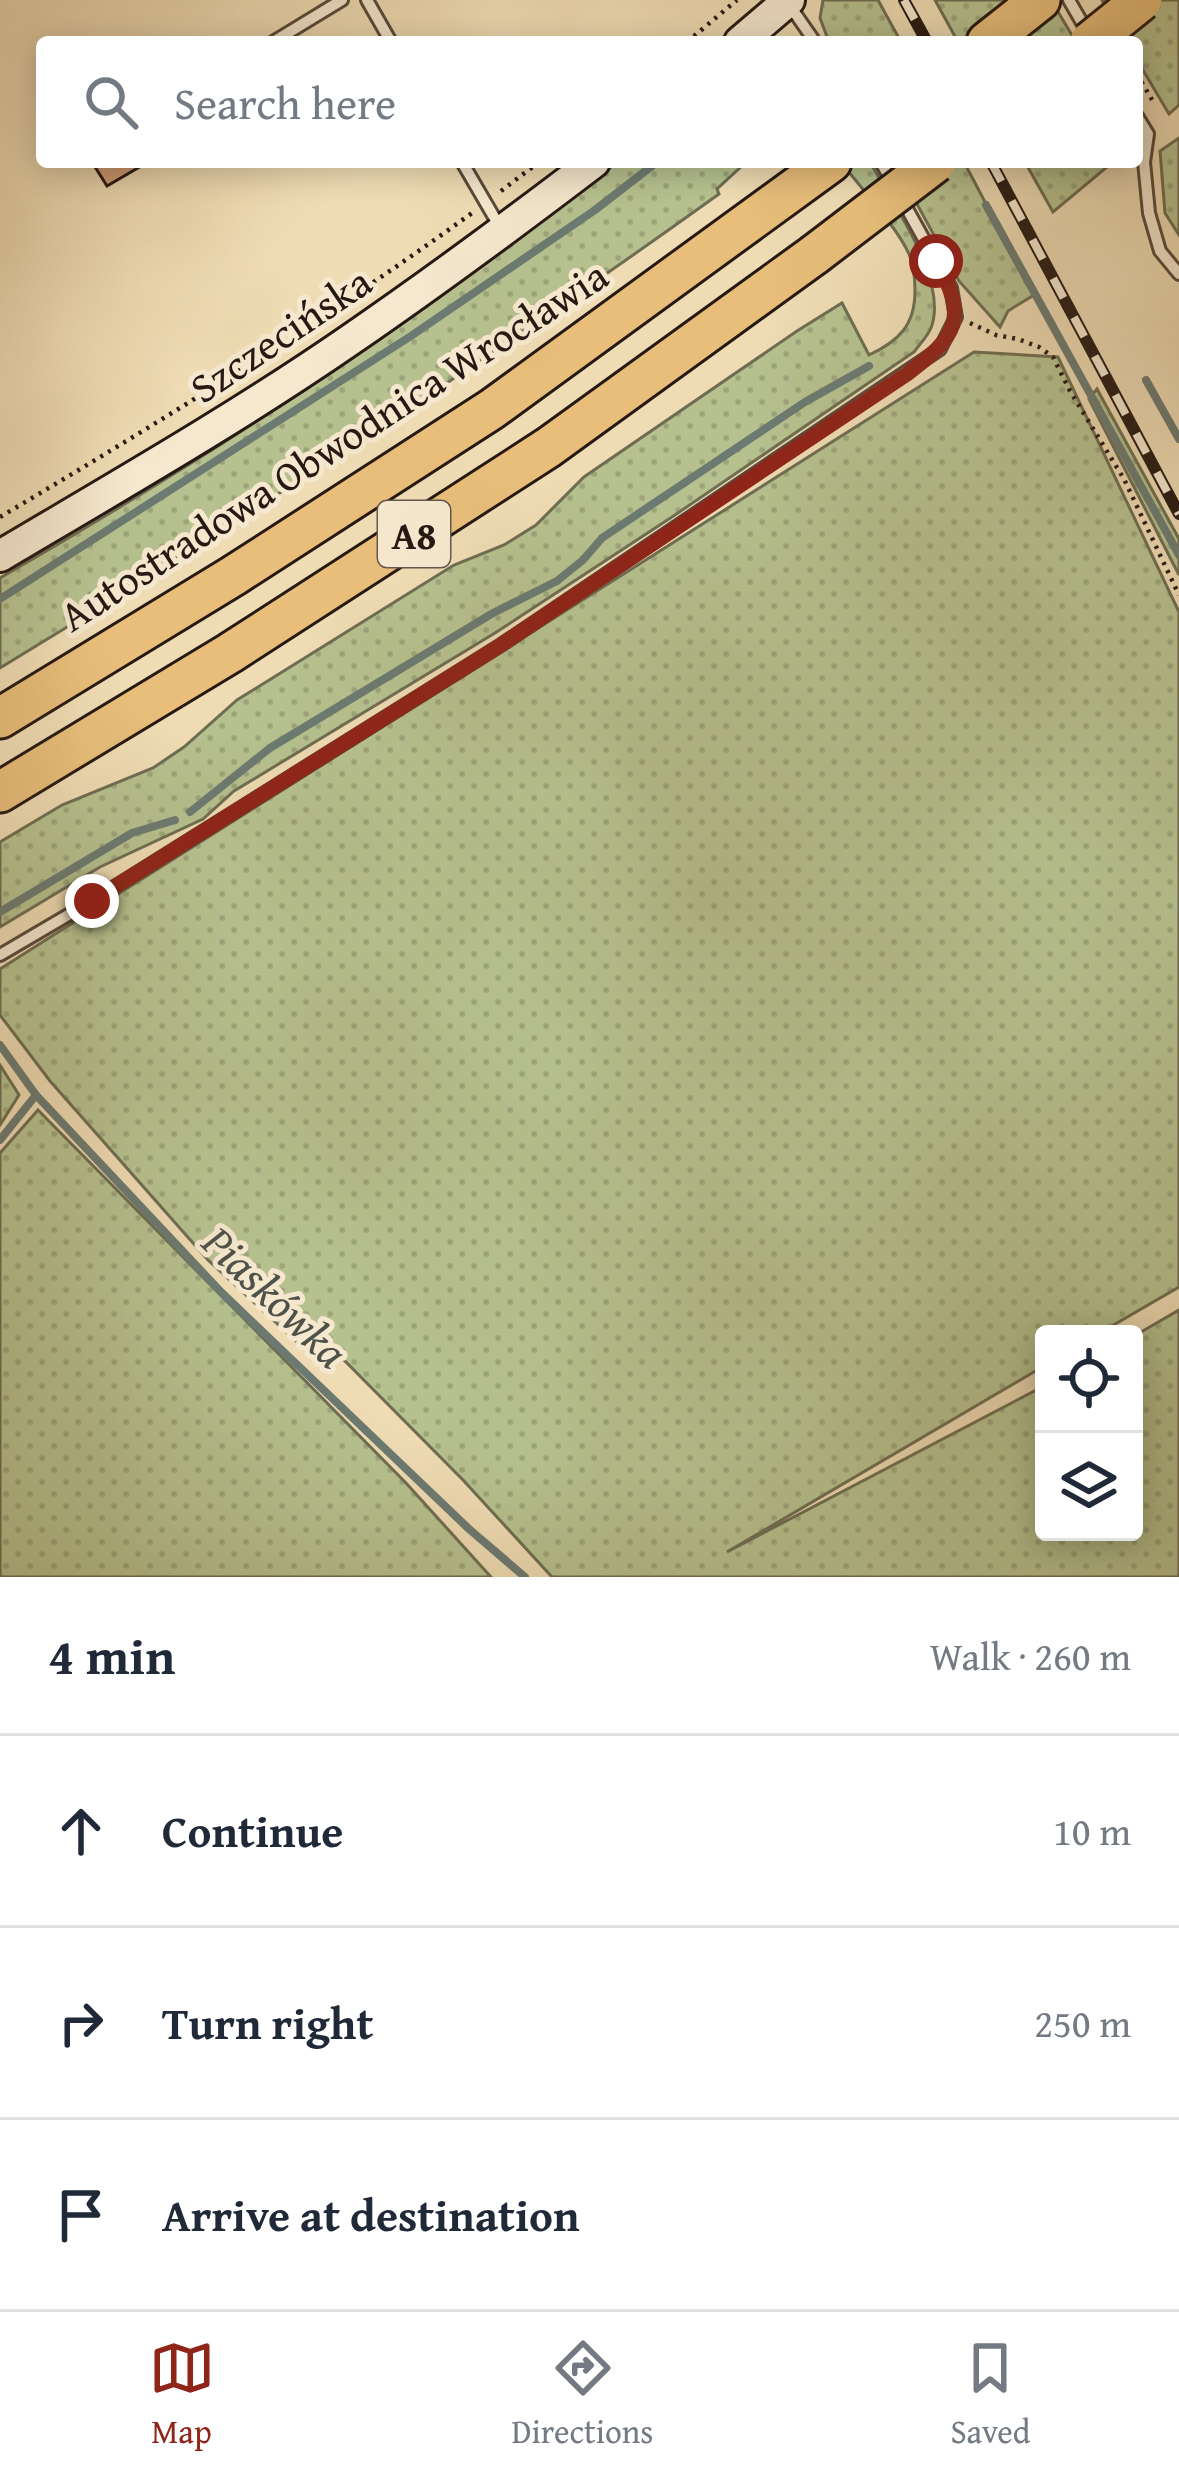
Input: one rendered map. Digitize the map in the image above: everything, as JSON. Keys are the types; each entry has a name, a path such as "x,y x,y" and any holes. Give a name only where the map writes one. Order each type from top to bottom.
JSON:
{"highway":[{"path":"995,36 1040,0"},
{"path":"1099,36 1142,0"},
{"name":"Autostradowa Obwodnica Wrocławia","path":"0,718 253,564 492,409 823,168"},
{"name":"A8","path":"0,792 230,653 550,448 929,168"}],"street":[{"path":"747,36 788,1"},
{"name":"Szczecińska","path":"0,556 201,437 348,342 586,168"}],"lane":[{"path":"283,36 342,0"},
{"path":"367,0 388,36"},
{"path":"1069,0 1089,36"},
{"path":"788,1 811,36"},
{"path":"1143,126 1148,134 1144,162 1149,213 1160,251 1179,274"},
{"path":"465,168 503,232"},
{"path":"0,955 501,645 940,349 956,317 951,288 884,168"}],"path":[{"path":"694,36 737,0"},
{"path":"0,517 257,361 531,168"},
{"path":"956,317 1039,347 1053,357 1124,479 1179,595"}],"green space":[{"path":"823,0 878,0 898,36 827,36 820,18"},
{"path":"935,0 1051,0 1072,36 955,36"},
{"path":"1102,0 1179,0 1179,105 1169,114 1143,70 1143,36 1123,36"},
{"path":"1179,138 1179,235 1165,213 1160,151"},
{"path":"609,168 740,168 717,189 719,194 454,379 0,668 0,578 317,382"},
{"path":"846,168 873,168 926,266 934,309 931,328 914,352 495,633 234,791 203,819 100,867 0,927 0,842 62,805 153,768 237,700 454,565 504,545 536,525 584,477 842,303 869,355 897,338 914,303 914,277 911,259"},
{"path":"897,168 967,168 1034,295 1008,311 1000,327 959,281"},
{"path":"1028,168 1106,168 1053,212"},
{"path":"974,352 1058,357 1179,612 1179,1287 1114,1325 1035,1325 1035,1371 727,1552 1035,1391 1035,1541 1143,1541 1143,1331 1179,1310 1179,1577 552,1577 335,1351 319,1362 208,1260 50,1081 0,1015 0,969"},
{"path":"1097,389 1179,539 1179,575 1089,399"},
{"path":"0,1065 19,1095 0,1125"},
{"path":"38,1110 406,1483 491,1577 0,1577 0,1153"}],"building":[{"path":"96,168 138,168 107,186"}],"waterway":[{"path":"0,599 411,336 649,168"},
{"path":"986,205 1179,555"},
{"path":"190,812 270,748 493,613 557,581 602,538 805,402 869,366"},
{"path":"1146,380 1179,439"},
{"path":"0,912 132,833 175,820"},
{"name":"Piaskówka","path":"0,1045 36,1095 221,1292 525,1577"},
{"path":"0,1140 36,1095"}],"railway":[{"path":"904,0 924,36"},
{"path":"994,168 1179,514"}],"route":[{"path":"92,901 501,645 940,349 956,317 951,288 936,261"}]}
